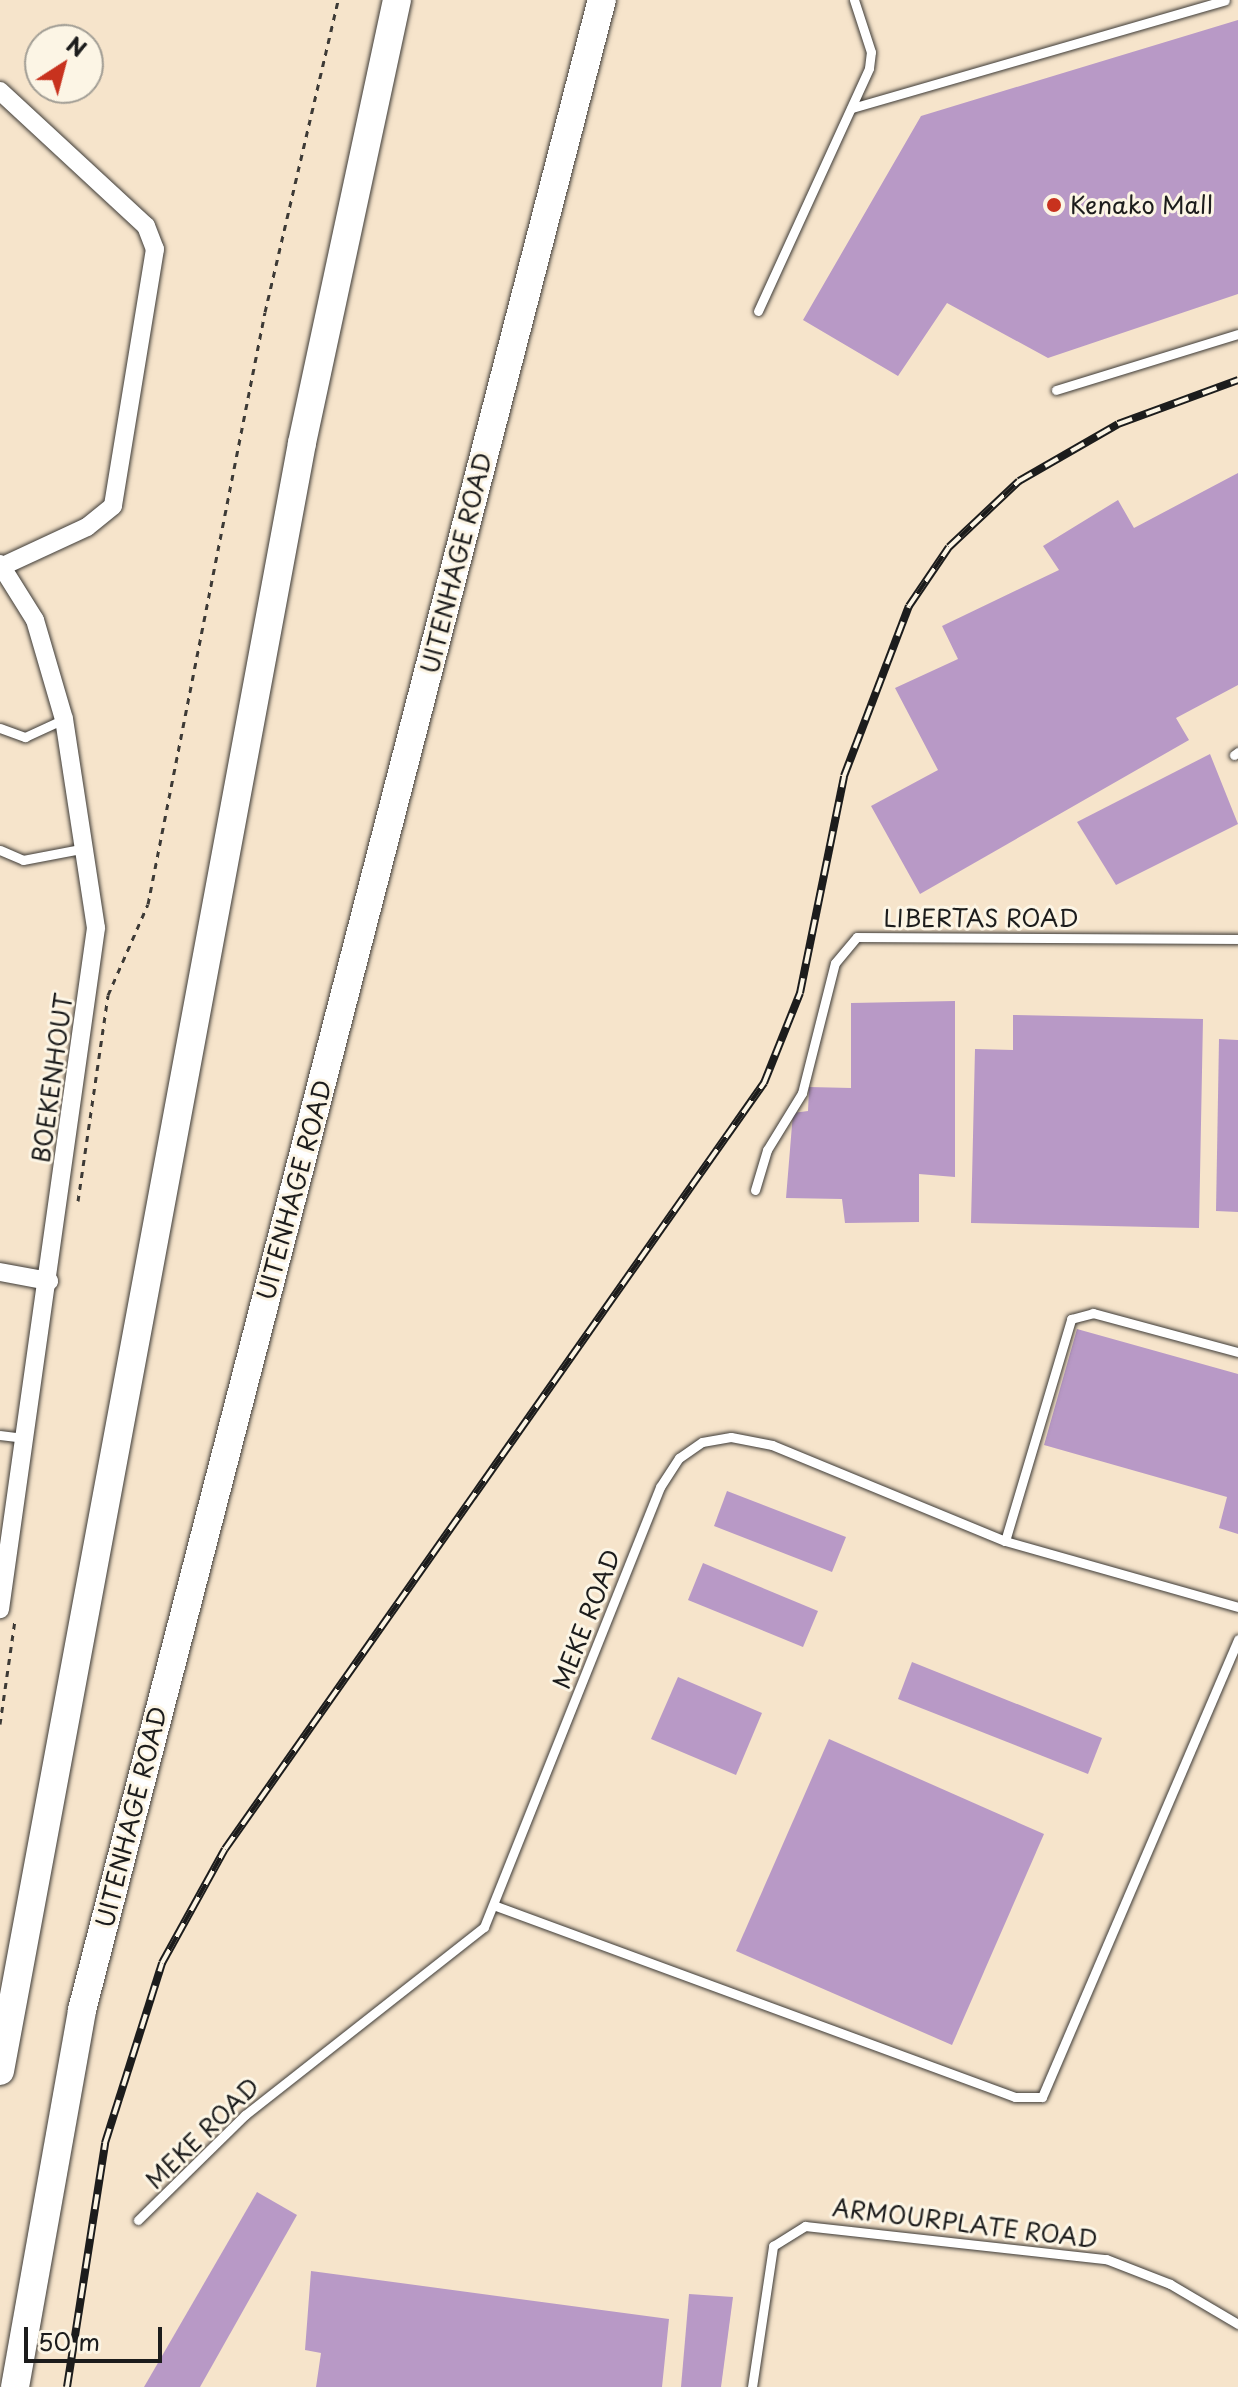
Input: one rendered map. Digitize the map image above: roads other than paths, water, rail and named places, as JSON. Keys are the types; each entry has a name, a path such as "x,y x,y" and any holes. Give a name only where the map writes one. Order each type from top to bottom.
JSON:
{"main road":[{"path":"0,2071 299,459 397,0"},
{"name":"UITENHAGE ROAD","path":"15,2387 82,2010 602,0"}],"street":[{"path":"0,91 146,226 155,249 113,506 87,527 2,565"},
{"name":"BOEKENHOUT","path":"2,565 35,620 64,719 86,848 94,957 49,1281 25,1438 5,1541 8,1612"},
{"path":"0,1272 49,1281"}],"lane":[{"path":"758,311 852,108 871,52 854,0"},
{"path":"852,108 1225,0"},
{"path":"1056,390 1238,334"},
{"path":"0,728 25,737 64,719"},
{"path":"0,850 23,860 86,848"},
{"name":"LIBERTAS ROAD","path":"755,1190 767,1150 802,1093 835,963 857,937 1238,939"},
{"path":"1005,1541 1071,1319 1093,1313 1238,1352"},
{"path":"0,1435 25,1438"},
{"name":"MEKE ROAD","path":"138,2220 245,2115 466,1946 496,1906 660,1487 679,1458 702,1442 731,1437 772,1445 1005,1541 1238,1607"},
{"path":"496,1906 1015,2097 1042,2097 1238,1639"},
{"name":"ARMOURPLATE ROAD","path":"752,2387 773,2246 805,2226 1106,2259 1170,2284 1238,2324"}],"railway":[{"path":"67,2387 105,2143 162,1963 225,1849 764,1083 800,993 844,776 909,606 949,547 1019,481 1118,424 1238,380"}],"place":[{"name":"Kenako Mall","path":"1054,205"}]}
